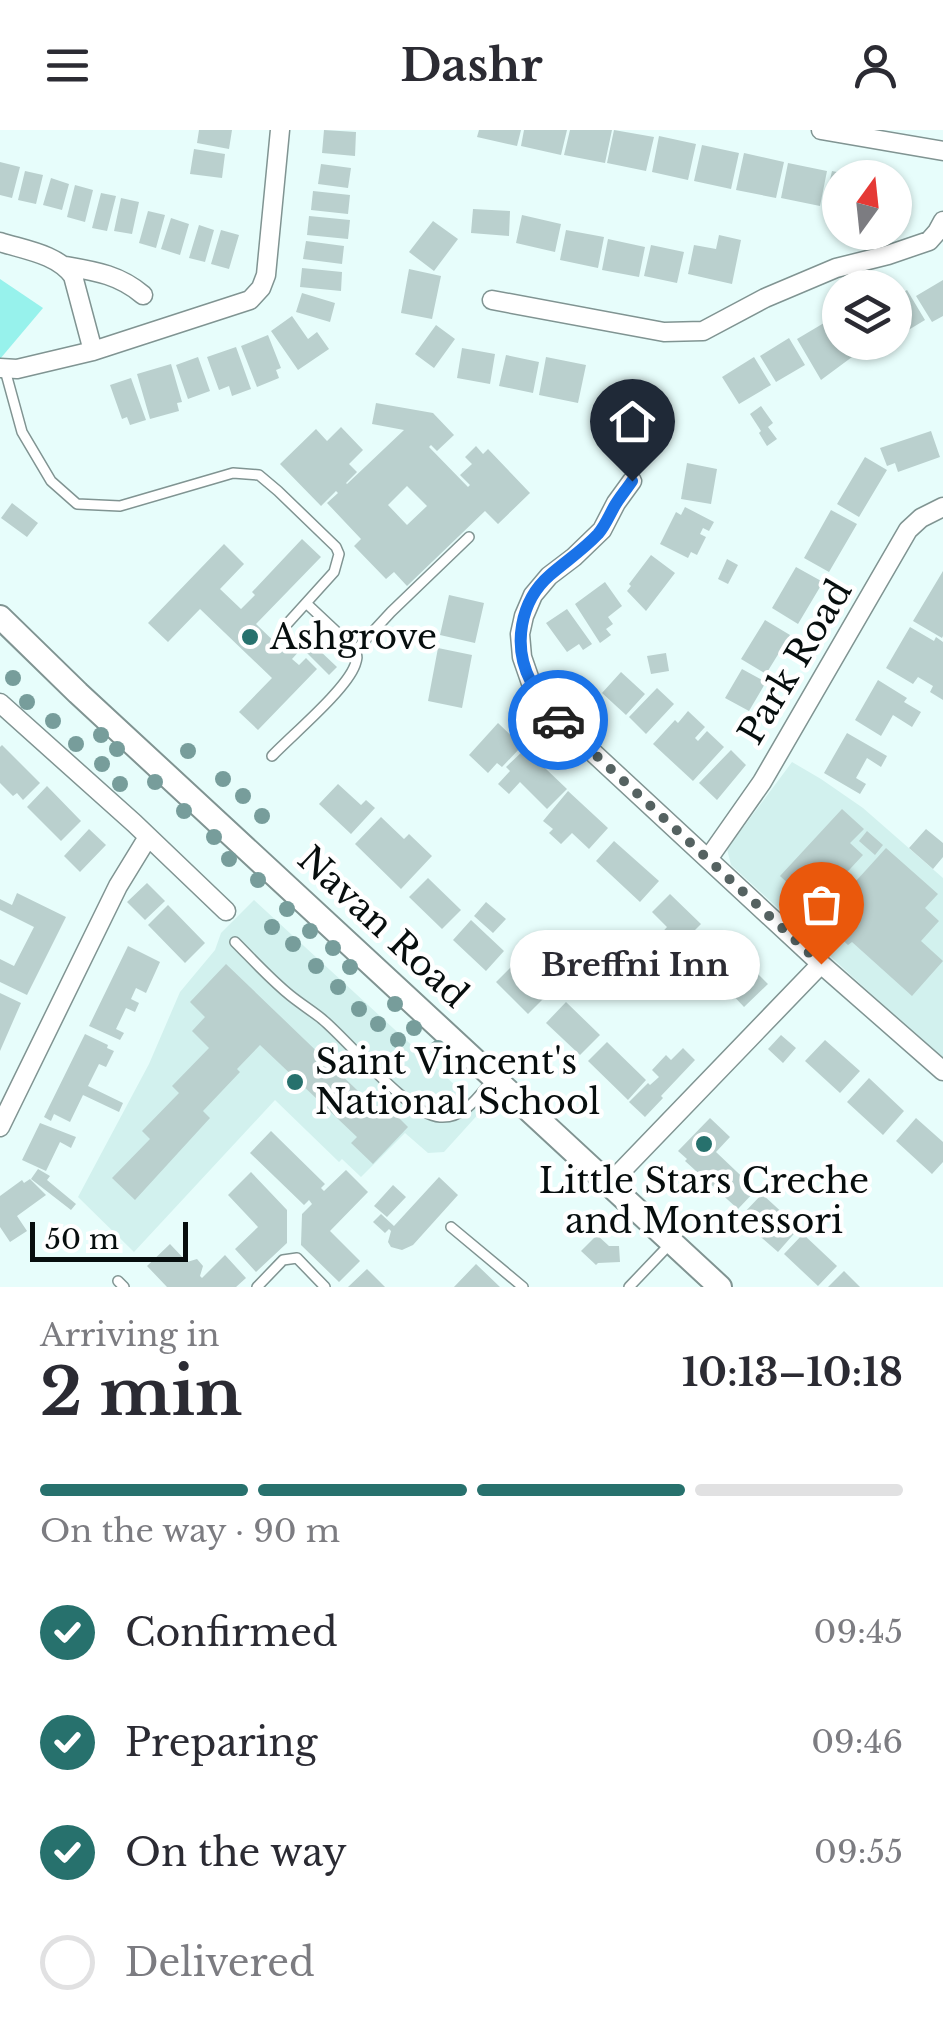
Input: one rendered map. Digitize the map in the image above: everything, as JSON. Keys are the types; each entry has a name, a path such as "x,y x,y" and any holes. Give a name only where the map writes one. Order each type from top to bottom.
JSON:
{"main road":[{"name":"Navan Road","path":"0,617 720,1287"}],"street":[{"path":"2,369 93,351 250,300 266,275 280,130"},
{"path":"820,130 943,152"},
{"path":"492,300 664,332 702,331 836,268 928,241 943,221"},
{"path":"0,242 66,266 108,274 144,294"},
{"path":"66,266 73,276 93,351"},
{"path":"632,481 602,530 548,576 533,595 520,634 522,657 531,683 559,721 821,964 943,1071"},
{"name":"Park Road","path":"708,859 762,782 908,530 943,507"},
{"path":"0,704 226,911"},
{"path":"0,1128 118,886 148,837"},
{"path":"610,1183 821,964"}],"lane":[{"path":"2,369 22,432 51,481 77,504 120,506 233,474 259,475 278,491 339,554 334,572 287,624"},
{"path":"272,756 350,674 356,663 356,651 469,536"},
{"path":"306,604 356,651"},
{"path":"235,942 392,1086 436,1118 452,1117 470,1106 494,1078"},
{"path":"451,1227 523,1287"},
{"path":"630,1287 672,1242"},
{"path":"257,1287 283,1260 297,1258 324,1287"}],"shaded area":[{"path":"0,279 43,308 0,359"},
{"path":"792,762 863,808 943,878 943,1067 918,1045 917,1036 731,865 727,849"},
{"name":"Saint Vincent's National School","path":"254,900 482,1110 444,1152 428,1153 405,1133 361,1177 342,1159 339,1162 275,1100 134,1252 78,1197 149,1064 180,992 215,950 221,933"}],"building":[{"path":"199,130 232,130 229,149 197,143"},
{"path":"324,130 356,132 355,156 322,153"},
{"path":"479,130 521,130 517,146 477,137"},
{"path":"524,130 567,130 561,155 521,146"},
{"path":"570,130 612,130 605,163 564,155"},
{"path":"614,130 654,137 646,171 607,163"},
{"path":"659,136 696,144 688,180 652,172"},
{"path":"702,145 739,153 731,189 694,181"},
{"path":"194,149 225,154 222,178 190,174"},
{"path":"744,153 784,162 776,198 736,190"},
{"path":"0,162 20,167 12,198 0,195"},
{"path":"788,163 822,170 820,206 781,198"},
{"path":"321,164 351,168 348,188 318,184"},
{"path":"25,171 43,175 36,204 18,200"},
{"path":"51,178 69,184 62,210 43,205"},
{"path":"75,185 93,190 85,222 67,217"},
{"path":"313,191 350,195 348,214 311,210"},
{"path":"101,193 116,196 107,231 92,228"},
{"path":"121,198 139,202 132,234 114,231"},
{"path":"473,209 510,211 509,236 471,233"},
{"path":"148,211 165,215 156,248 139,243"},
{"path":"522,215 561,224 555,252 516,243"},
{"path":"309,216 350,220 348,239 307,235"},
{"path":"171,218 189,224 180,255 161,249"},
{"path":"433,221 458,239 434,271 409,252"},
{"path":"199,225 214,230 205,262 189,258"},
{"path":"221,230 239,235 229,269 211,264"},
{"path":"566,230 604,237 598,268 560,260"},
{"path":"719,235 741,240 732,284 688,274 694,245 716,249"},
{"path":"608,239 645,247 639,277 602,270"},
{"path":"306,241 344,246 342,264 303,259"},
{"path":"651,245 684,252 677,283 644,276"},
{"path":"302,268 342,272 341,291 300,287"},
{"path":"409,269 441,276 432,319 401,313"},
{"path":"943,280 943,316 932,322 916,296"},
{"path":"302,293 335,303 330,322 296,312"},
{"path":"912,298 925,320 912,328"},
{"path":"292,316 308,339 317,332 329,349 298,370 271,331"},
{"path":"822,324 822,360 848,360 821,380 797,339"},
{"path":"436,325 455,339 434,368 415,354"},
{"path":"268,335 281,368 276,370 279,378 257,387 241,346"},
{"path":"789,338 805,365 776,382 760,356"},
{"path":"236,347 251,389 232,396 229,386 219,390 207,357"},
{"path":"462,348 495,354 490,384 457,378"},
{"path":"506,355 539,362 533,393 499,386"},
{"path":"198,357 210,391 188,399 176,365"},
{"path":"546,357 586,365 578,403 539,395"},
{"path":"754,357 771,385 739,404 722,377"},
{"path":"171,364 182,402 177,403 179,411 150,419 137,374"},
{"path":"131,378 146,420 130,425 127,417 122,419 110,385"},
{"path":"376,403 433,413 454,435 437,451 429,447 468,487 460,475 472,464 465,457 476,446 483,454 488,449 530,493 498,524 485,511 407,586 394,572 386,579 354,546 361,539 327,503 338,493 321,506 280,464 316,429 327,441 341,427 363,450 349,464 357,472 347,484 404,430 372,424","holes":["407,486 427,506 407,525 388,505"]},
{"path":"761,406 773,423 768,427 777,439 767,446 750,414"},
{"path":"931,431 940,457 898,472 895,463 887,466 880,448"},
{"path":"865,457 887,470 859,517 837,504"},
{"path":"687,463 717,469 711,504 681,499"},
{"path":"12,503 38,523 27,537 1,518"},
{"path":"685,507 714,522 709,531 703,528 700,534 706,537 697,555 691,552 688,558 660,544 676,512 681,515"},
{"path":"831,510 857,524 829,572 804,558"},
{"name":"Ashgrove","path":"302,539 321,557 256,624 283,650 300,632 337,667 329,675 302,648 292,659 299,665 306,658 317,669 258,730 239,712 272,678 200,609 168,642 148,623 224,544 244,564 220,589 241,609"},
{"path":"651,555 675,573 646,611 627,591"},
{"path":"727,559 738,565 728,584 718,579"},
{"path":"796,567 823,582 798,624 772,608"},
{"path":"943,571 943,636 942,638 913,621"},
{"path":"605,582 622,606 608,617 613,624 606,629 611,635 600,643 575,604"},
{"path":"449,595 484,603 475,643 440,635"},
{"path":"567,609 592,644 583,650 579,644 567,652 546,623"},
{"path":"765,620 790,635 766,674 741,659"},
{"path":"910,627 943,642 943,700 930,692 933,686 918,677 913,684 886,668"},
{"path":"438,648 472,655 462,708 428,701"},
{"path":"666,653 669,671 651,674 647,656"},
{"path":"742,669 766,682 749,711 725,698"},
{"path":"621,672 645,694 626,715 602,693"},
{"path":"878,680 921,712 912,727 893,715 881,736 855,720"},
{"path":"657,688 674,704 646,734 629,717"},
{"path":"688,711 705,727 695,738 698,741 707,731 724,747 693,781 653,744"},
{"path":"498,723 522,746 502,767 497,763 488,773 469,755"},
{"path":"847,733 887,756 881,767 867,758 856,778 866,784 860,794 824,773"},
{"path":"2,745 40,783 23,800 0,783"},
{"path":"525,749 567,789 547,809 520,782 509,794 498,784 510,771 506,767"},
{"path":"731,750 746,765 717,800 699,783"},
{"path":"338,784 361,805 366,800 375,808 351,834 319,804"},
{"path":"47,786 81,821 61,841 27,807"},
{"path":"568,791 608,828 589,849 572,833 561,844 543,821"},
{"path":"842,809 864,829 850,843 863,855 837,883 846,892 886,848 938,894 925,908 939,921 921,941 943,961 912,996 852,942 848,945 834,932 837,928 780,876"},
{"path":"381,817 404,839 409,834 432,856 401,889 355,844"},
{"path":"89,829 106,845 80,872 64,856"},
{"path":"926,829 943,843 943,857 933,869 909,848"},
{"path":"867,831 883,845 875,855 859,841"},
{"path":"614,841 659,881 640,902 596,861"},
{"path":"428,878 461,910 442,929 409,897"},
{"path":"147,883 165,901 145,920 127,902"},
{"path":"17,893 66,917 27,995 0,982 0,959 14,966 34,927 0,910 0,899 12,905"},
{"path":"670,894 701,924 683,942 676,936 666,947 657,938 667,927 652,912"},
{"path":"486,902 506,919 493,933 474,916"},
{"path":"168,905 205,943 185,963 148,925"},
{"path":"471,920 504,951 486,971 453,940"},
{"path":"715,934 744,964 712,996 697,980 709,968 702,961 692,971 684,963"},
{"path":"128,946 160,962 146,993 136,988 131,999 139,1003 135,1012 126,1008 116,1029 124,1033 120,1040 89,1026"},
{"path":"516,962 548,994 528,1014 496,982"},
{"path":"226,964 383,1115 389,1108 408,1127 373,1164 351,1143 357,1137 260,1045 203,1111 210,1118 135,1200 112,1178 150,1139 142,1131 179,1093 172,1086 209,1048 192,1031 205,1017 190,1002"},
{"path":"753,969 768,984 744,1007 730,992"},
{"path":"0,993 21,1003 0,1051"},
{"path":"566,1002 600,1035 580,1055 546,1023"},
{"path":"85,1034 114,1051 106,1067 99,1064 88,1086 123,1103 119,1112 83,1095 70,1122 54,1114 51,1121 44,1117"},
{"path":"781,1035 796,1048 783,1063 768,1049"},
{"path":"825,1040 860,1071 840,1093 805,1061"},
{"path":"607,1042 646,1080 628,1100 588,1061"},
{"path":"683,1048 695,1060 645,1117 629,1102 659,1077 652,1070 666,1055 671,1060"},
{"path":"869,1078 904,1111 883,1135 847,1102"},
{"path":"710,1118 730,1137 716,1152 756,1190 738,1209 678,1151"},
{"path":"916,1118 943,1142 943,1162 932,1174 896,1141"},
{"path":"40,1123 76,1137 71,1148 60,1142 46,1171 22,1160"},
{"path":"271,1131 325,1184 321,1188 324,1191 346,1170 368,1192 330,1231 360,1261 339,1282 301,1245 302,1214 312,1204 309,1200 304,1205 250,1153"},
{"path":"38,1169 76,1204 71,1210 31,1179"},
{"path":"251,1172 287,1210 287,1243 256,1272 235,1249 258,1227 228,1195"},
{"path":"439,1177 458,1195 413,1245 402,1250 391,1247 391,1231 385,1233 373,1222 381,1214 394,1226"},
{"path":"30,1179 46,1195 17,1216 27,1231 10,1242 0,1227 0,1196 22,1180 24,1183"},
{"path":"393,1185 406,1197 387,1217 374,1206"},
{"path":"762,1194 799,1228 778,1252 742,1215"},
{"path":"803,1234 837,1266 818,1286 784,1254"},
{"path":"597,1235 609,1246 619,1246 620,1262 596,1265 581,1251"},
{"path":"170,1244 187,1262 197,1259 203,1266 202,1278 225,1255 246,1278 236,1287 167,1287 147,1266"},
{"path":"476,1264 500,1287 454,1287"},
{"path":"367,1269 385,1287 348,1287"},
{"path":"844,1271 860,1287 828,1287"}],"way so far":[{"path":"558,720 821,964"}],"place":[{"name":"Ashgrove","path":"250,637"},
{"name":"Breffni Inn","path":"821,964"},
{"name":"Saint Vincent's National School","path":"295,1082"},
{"name":"Little Stars Creche and Montessori","path":"704,1144"}],"route":[{"path":"558,720 531,683 522,657 520,634 524,616 533,595 548,576 602,530 632,481"}]}
